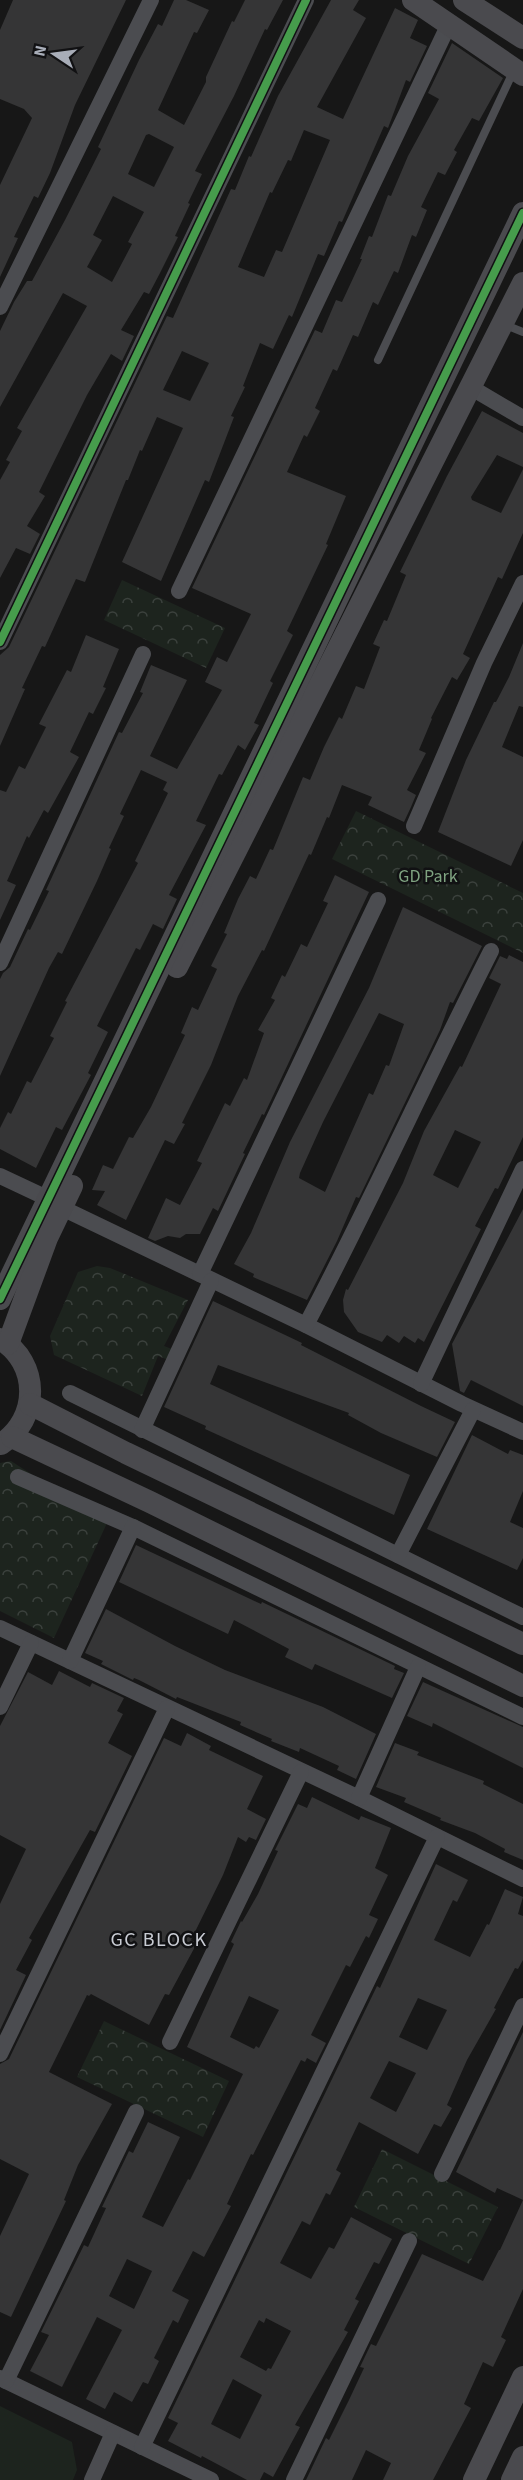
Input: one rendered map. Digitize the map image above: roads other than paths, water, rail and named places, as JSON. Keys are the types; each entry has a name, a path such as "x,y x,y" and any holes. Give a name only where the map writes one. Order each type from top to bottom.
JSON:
{"street":[{"path":"0,307 151,0"},
{"path":"0,642 306,0"},
{"path":"413,0 519,72"},
{"path":"464,0 523,38"},
{"path":"179,591 449,24"},
{"path":"0,1299 55,1204 242,817 399,471 523,213"},
{"path":"242,817 422,481 521,287 492,277"},
{"path":"470,387 523,418"},
{"path":"399,471 422,481"},
{"path":"414,826 484,663 523,583"},
{"path":"0,963 143,654"},
{"path":"142,1430 205,1277 378,900"},
{"path":"306,1325 352,1239 491,951"},
{"path":"421,1383 523,1169"},
{"path":"0,1176 306,1325 473,1410 523,1432"},
{"path":"55,1204 47,1238 4,1341 25,1364 31,1385 30,1404 22,1424 6,1441 150,1502 523,1686"},
{"path":"70,1393 523,1617"},
{"path":"30,1404 116,1448 523,1644"},
{"path":"398,1556 473,1410"},
{"path":"18,1477 133,1527 523,1717"},
{"path":"70,1661 133,1527"},
{"path":"0,1628 359,1798 523,1879"},
{"path":"0,1707 31,1643"},
{"path":"359,1798 418,1667"},
{"path":"0,2054 168,1708"},
{"path":"170,2042 301,1772"},
{"path":"142,2447 437,1837"},
{"path":"442,2174 523,2006"},
{"path":"136,2112 3,2380 210,2480"},
{"path":"294,2480 409,2241"},
{"path":"474,2480 523,2377"},
{"path":"92,2480 114,2433"},
{"path":"512,2480 523,2457"}],"lane":[{"path":"378,360 519,72"},
{"path":"502,324 523,332"}],"district":[{"name":"GC BLOCK","path":"159,1940"}],"park label":[{"name":"GD Park","path":"428,876"}]}
